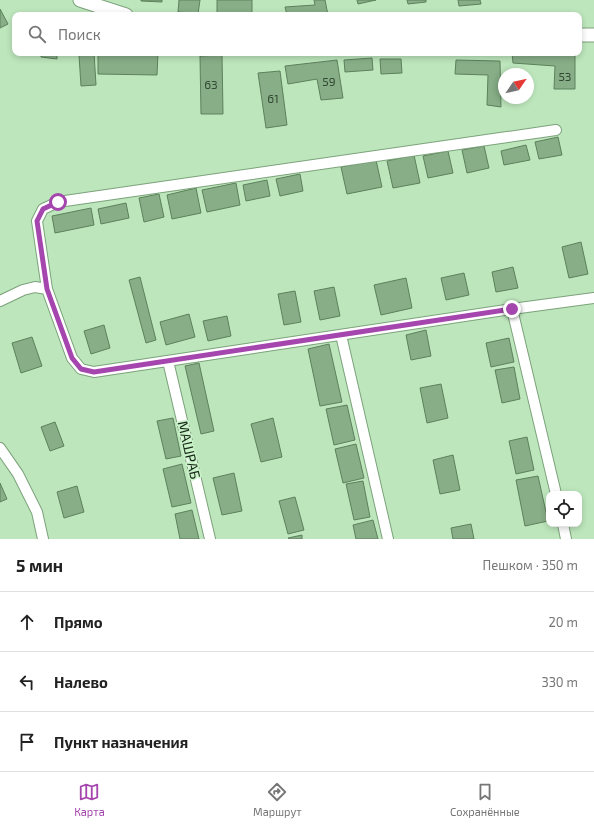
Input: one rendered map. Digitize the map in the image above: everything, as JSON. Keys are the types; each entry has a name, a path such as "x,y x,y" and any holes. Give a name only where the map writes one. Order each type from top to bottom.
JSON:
{"street":[{"path":"80,0 117,12"},
{"path":"582,35 594,35"},
{"path":"556,130 58,202 43,209 37,221 47,289 72,358 81,369 94,372 594,298"},
{"path":"0,301 23,290 35,287 47,289"},
{"path":"512,309 555,491"},
{"path":"341,335 388,539"},
{"name":"МАШРАБ","path":"168,361 210,539"},
{"path":"0,448 18,474 37,512 43,539"},
{"path":"563,527 566,539"}],"building":[{"path":"162,0 162,2 141,1"},
{"path":"179,0 200,0 198,12 178,12"},
{"path":"217,0 252,0 252,12 217,12"},
{"path":"314,0 325,0 327,12 286,12 285,7 315,5"},
{"path":"357,0 376,0 358,4"},
{"path":"407,0 426,0 426,2 408,4"},
{"path":"458,0 480,0 481,4 459,6"},
{"path":"0,9 8,24 0,28"},
{"path":"57,56 57,59 41,57"},
{"path":"79,56 94,56 96,85 81,86"},
{"path":"98,56 158,56 157,75 98,74"},
{"path":"200,56 222,56 223,114 201,114"},
{"path":"512,56 575,56 575,89 554,89 555,66 513,63"},
{"path":"372,58 373,70 345,72 344,60"},
{"path":"380,59 401,59 402,73 381,74"},
{"path":"337,60 343,98 321,100 317,79 288,84 285,66"},
{"path":"456,60 500,61 500,68 498,68 498,104 501,104 501,107 487,105 488,75 455,74"},
{"path":"280,71 287,125 266,128 258,73"},
{"path":"558,137 562,155 539,159 535,142"},
{"path":"526,145 530,160 504,165 501,151"},
{"path":"484,146 489,168 467,173 462,150"},
{"path":"448,151 453,173 428,178 423,156"},
{"path":"414,155 420,183 393,188 387,161"},
{"path":"376,160 382,187 347,194 341,167"},
{"path":"300,174 303,191 280,196 276,179"},
{"path":"267,180 270,196 246,201 243,185"},
{"path":"236,183 240,205 207,212 202,190"},
{"path":"196,188 201,213 172,219 167,195"},
{"path":"159,194 164,217 144,222 139,198"},
{"path":"126,203 129,218 101,224 98,209"},
{"path":"91,208 94,225 55,233 52,216"},
{"path":"581,242 588,274 569,278 562,247"},
{"path":"513,267 518,288 496,292 492,272"},
{"path":"464,273 469,295 446,300 441,278"},
{"path":"140,277 156,340 146,343 129,280"},
{"path":"406,278 412,308 381,315 374,285"},
{"path":"334,287 340,316 320,320 314,291"},
{"path":"295,291 301,322 284,325 278,294"},
{"path":"189,314 195,337 166,345 160,322"},
{"path":"227,316 231,336 208,341 203,321"},
{"path":"104,325 110,348 91,354 84,331"},
{"path":"426,330 431,356 411,360 406,335"},
{"path":"32,337 42,366 21,373 12,343"},
{"path":"509,338 514,362 491,367 486,343"},
{"path":"329,344 342,402 320,406 308,349"},
{"path":"199,363 214,431 201,434 185,366"},
{"path":"514,367 520,399 502,403 495,370"},
{"path":"441,384 448,418 427,423 420,388"},
{"path":"347,405 355,440 334,445 326,409"},
{"path":"173,418 181,456 166,459 157,421"},
{"path":"273,418 282,457 261,462 251,424"},
{"path":"55,422 64,446 50,451 41,427"},
{"path":"527,437 534,470 516,474 509,441"},
{"path":"356,444 364,478 343,483 335,449"},
{"path":"453,455 460,490 440,494 433,460"},
{"path":"182,464 191,503 172,507 163,469"},
{"path":"234,473 242,511 222,515 213,478"},
{"path":"538,476 546,512 546,521 525,526 516,480"},
{"path":"363,481 370,517 354,520 346,484"},
{"path":"0,483 7,499 0,502"},
{"path":"77,486 84,512 64,518 57,492"},
{"path":"295,497 304,530 288,534 279,501"},
{"path":"192,510 199,539 180,539 175,514"},
{"path":"373,520 378,539 356,539 353,525"},
{"path":"471,524 474,539 453,539 451,528"},
{"path":"302,535 302,539 288,538"}],"route":[{"path":"58,202 43,209 37,221 47,289 72,358 81,369 94,372 512,309"}]}
